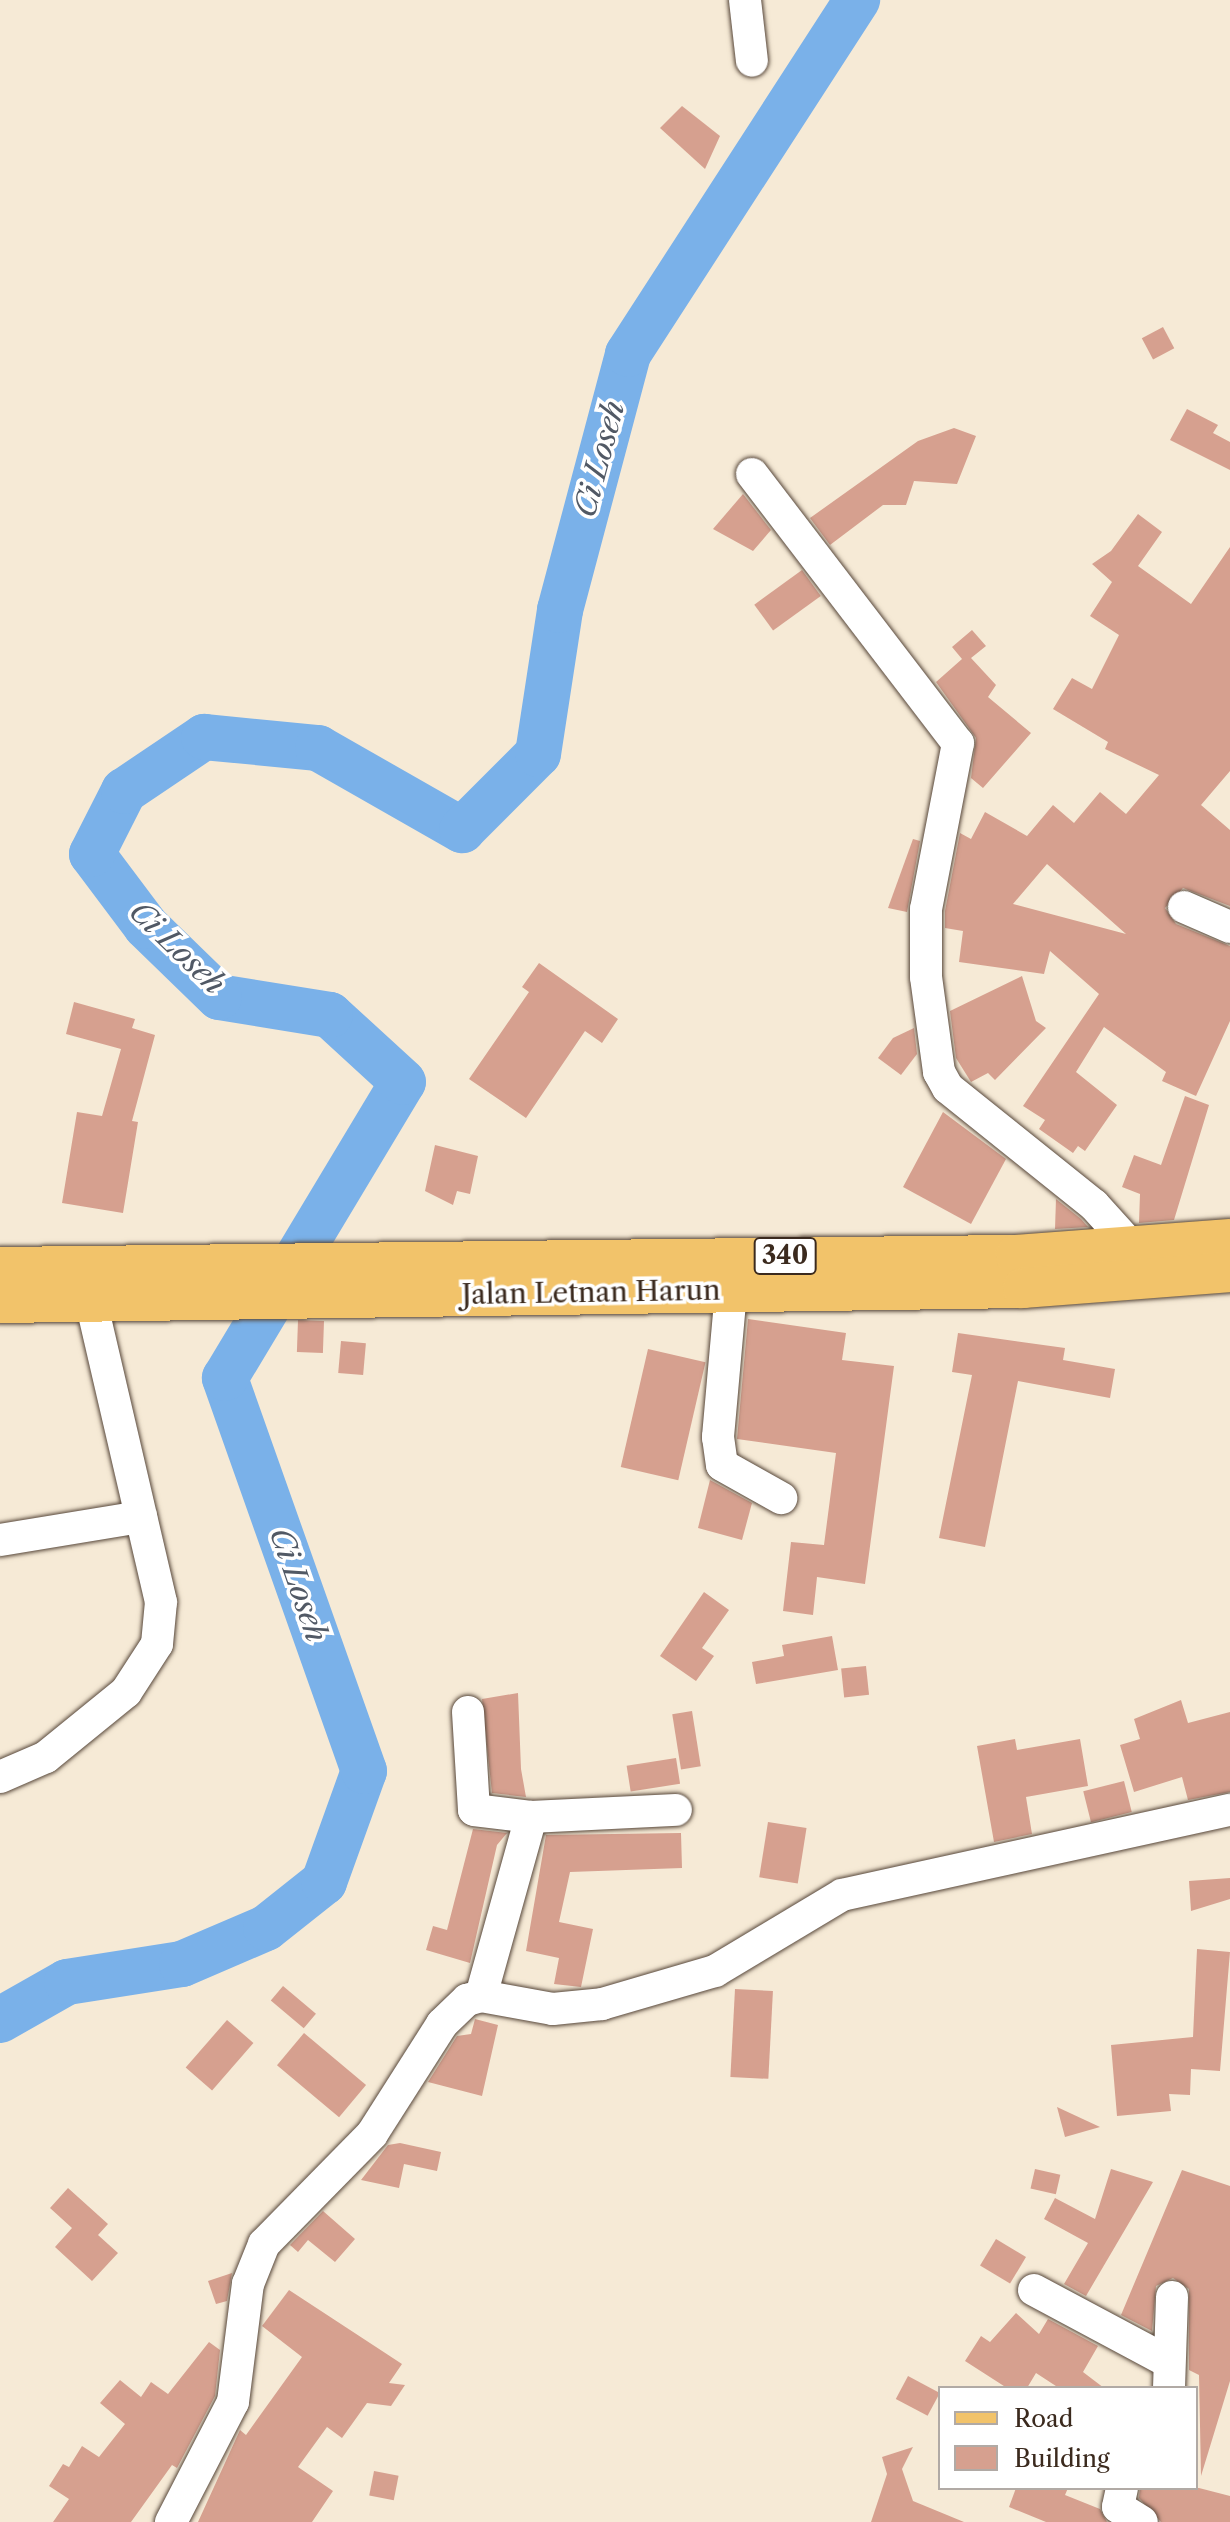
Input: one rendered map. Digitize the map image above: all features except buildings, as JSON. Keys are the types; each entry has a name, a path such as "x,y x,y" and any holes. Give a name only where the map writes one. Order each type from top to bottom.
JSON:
{"main road":[{"name":"Jalan Letnan Harun","path":"0,1303 99,1290 339,1277 1016,1255 1230,1239"},
{"name":"Jalan Letnan Harun","path":"0,1267 99,1290"},
{"name":"Jalan Letnan Harun","path":"339,1277 731,1291 1023,1288 1230,1272"}],"street":[{"path":"745,0 752,61"},
{"path":"752,474 879,633 958,743 926,909 926,977 939,1072 948,1088 1094,1205 1131,1246"},
{"path":"1184,907 1230,927"},
{"path":"0,1777 46,1757 150,1663 161,1602 141,1517 99,1290"},
{"path":"731,1291 718,1437 722,1465 781,1498"},
{"path":"0,1540 141,1517"},
{"path":"468,1712 474,1810 531,1817 676,1810"},
{"path":"171,2522 233,2402 248,2284 264,2244 388,2115 453,2010 481,1996 553,2009 602,2004 715,1971 842,1895 1230,1810"},
{"path":"481,1996 531,1817"},
{"path":"1034,2290 1169,2375 1172,2297"},
{"path":"1122,2490 1118,2507 1142,2522"}],"waterway":[{"name":"Ci Loseh","path":"0,2020 67,1982 182,1964 266,1928 324,1882 364,1771 225,1378 403,1082 330,1015 219,997 146,926 92,854 124,791 204,737 318,748 462,830 538,754 560,610 628,354 857,0"}]}
